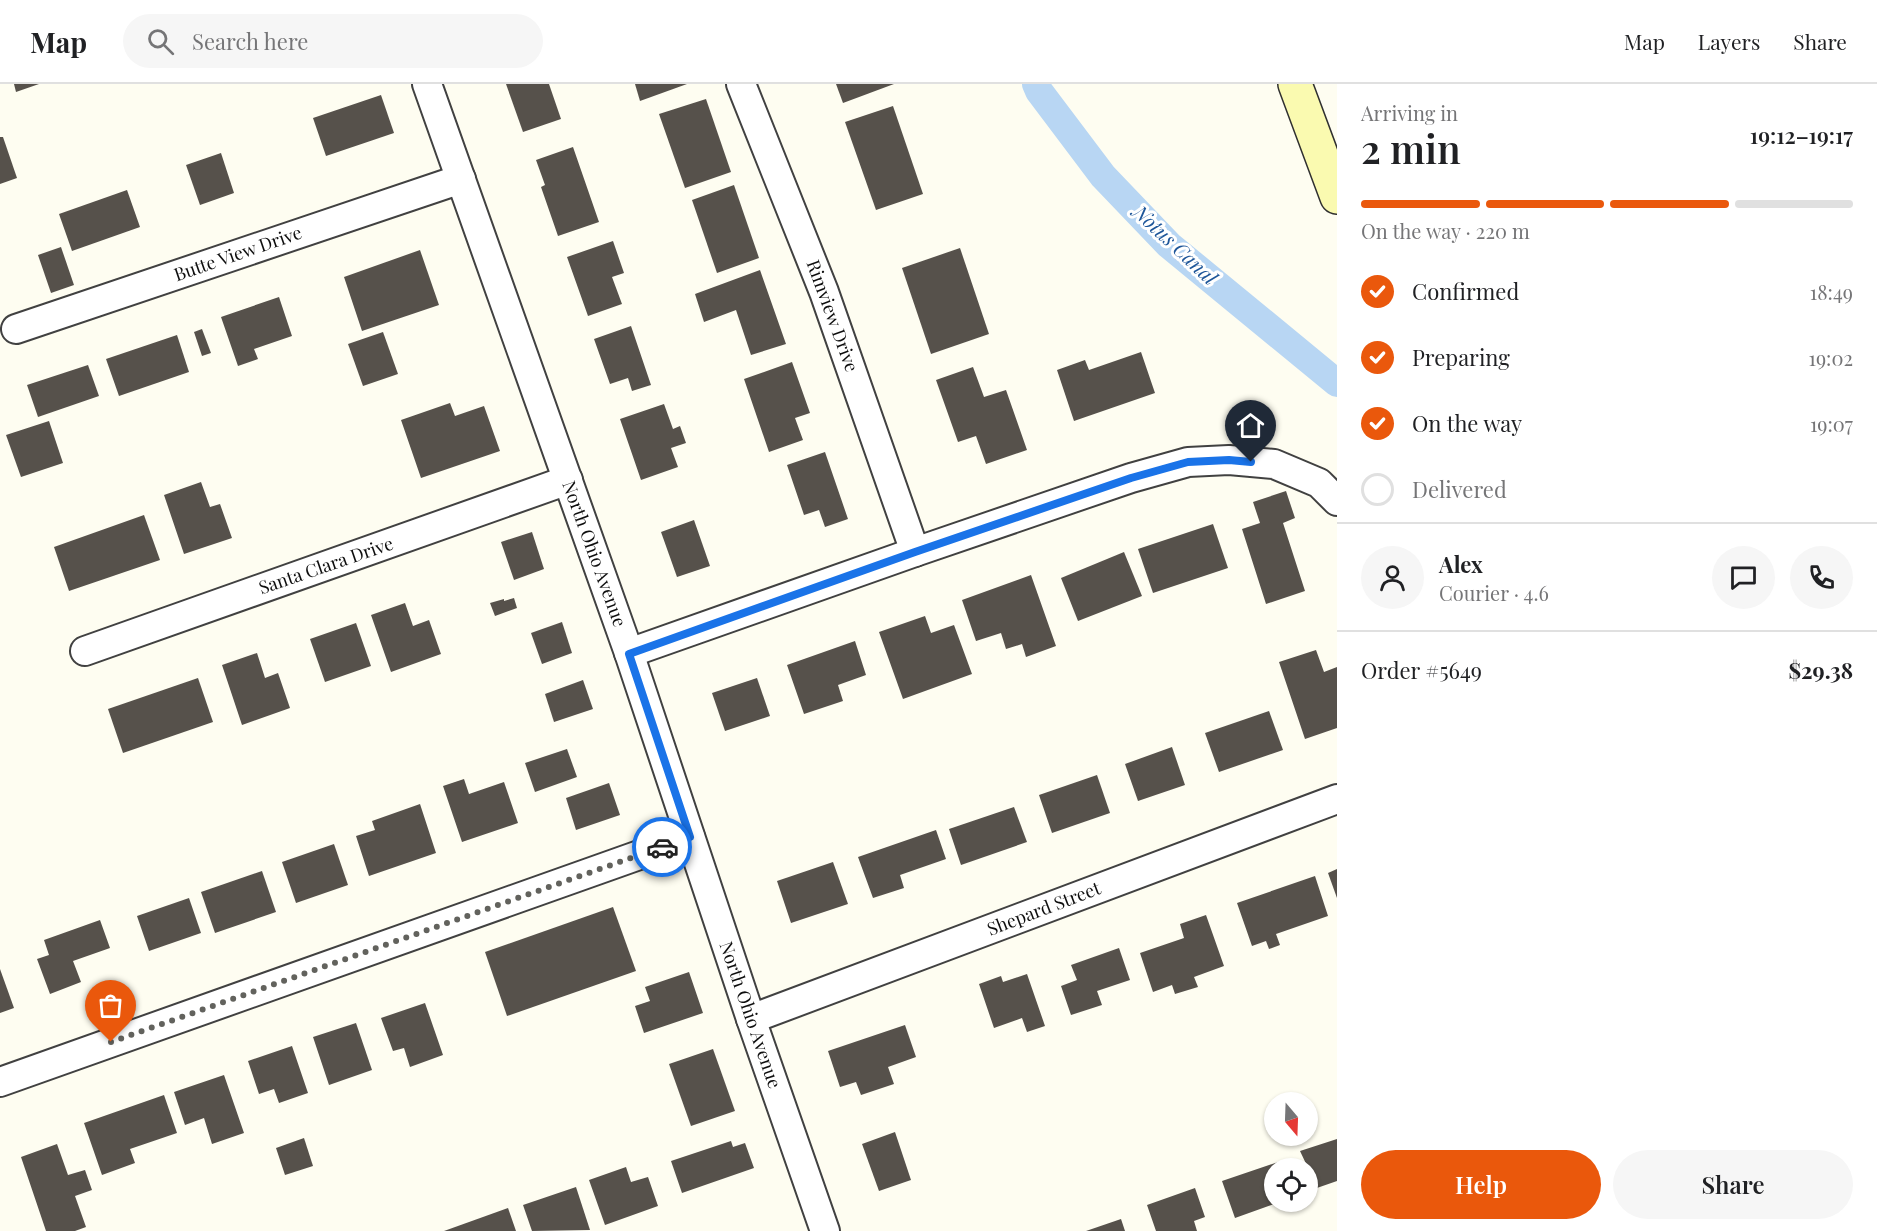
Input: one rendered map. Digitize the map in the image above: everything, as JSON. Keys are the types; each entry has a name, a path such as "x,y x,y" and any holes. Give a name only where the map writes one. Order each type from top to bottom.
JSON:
{"street":[{"name":"North Ohio Avenue","path":"427,84 629,654 751,1019 818,1229"},
{"name":"Rimview Drive","path":"741,84 824,292 915,552"},
{"path":"1295,84 1337,197"},
{"name":"Butte View Drive","path":"16,329 461,179"},
{"path":"629,654 915,552 1131,478 1188,462 1229,460 1274,464 1319,483 1337,501"},
{"name":"Santa Clara Drive","path":"85,651 568,480"},
{"name":"Shepard Street","path":"751,1019 1337,799"},
{"path":"0,1082 690,837"}],"building":[{"path":"14,84 39,84 16,92"},
{"path":"506,84 549,84 561,119 523,132"},
{"path":"635,84 687,84 640,101"},
{"path":"836,84 894,84 843,103"},
{"path":"381,95 394,133 326,156 313,118"},
{"path":"706,99 731,172 685,188 659,114"},
{"path":"893,106 923,194 876,210 845,122"},
{"path":"0,137 3,137 17,178 0,184"},
{"path":"573,147 599,222 558,236 541,187 545,185 536,160"},
{"path":"221,153 234,193 200,205 186,165"},
{"path":"734,185 759,258 717,273 692,200"},
{"path":"127,190 140,227 72,251 59,214"},
{"path":"613,241 624,273 612,277 622,304 588,316 567,257"},
{"path":"61,247 74,285 51,293 38,255"},
{"path":"960,248 989,334 931,354 902,268"},
{"path":"420,250 439,305 362,331 344,277"},
{"path":"760,270 786,344 751,355 736,310 704,322 695,294"},
{"path":"279,297 292,336 254,349 258,359 238,366 221,317"},
{"path":"631,326 651,385 632,391 628,378 610,384 594,339"},
{"path":"202,329 211,353 202,356 194,332"},
{"path":"383,332 398,374 363,386 348,344"},
{"path":"177,335 189,372 119,396 106,359"},
{"path":"1141,352 1155,393 1074,421 1057,370 1085,360 1089,370"},
{"path":"792,362 810,413 795,418 803,440 769,452 744,379"},
{"path":"88,365 99,396 38,417 27,385"},
{"path":"973,367 984,397 1006,390 1027,450 986,464 976,436 958,442 936,380"},
{"path":"450,403 455,416 484,406 500,451 421,478 401,420"},
{"path":"664,404 673,429 680,426 686,443 671,448 678,467 641,480 620,419"},
{"path":"49,421 63,463 21,477 6,435"},
{"path":"825,452 848,519 825,527 819,510 804,515 787,465"},
{"path":"201,482 210,507 220,504 232,538 184,554 164,495"},
{"path":"1286,491 1295,518 1283,523 1305,591 1266,604 1242,529 1260,523 1253,502"},
{"path":"144,515 160,560 69,591 54,547"},
{"path":"694,520 710,566 677,577 661,532"},
{"path":"1213,524 1228,568 1153,593 1138,549"},
{"path":"532,532 544,569 514,580 501,542"},
{"path":"1124,552 1142,596 1078,621 1061,578"},
{"path":"1031,575 1056,646 1026,657 1022,644 1006,649 1001,633 976,641 962,600"},
{"path":"514,598 517,608 495,616 490,603"},
{"path":"405,603 413,626 429,620 441,654 391,672 371,615"},
{"path":"925,616 931,633 954,625 972,674 903,699 879,632"},
{"path":"562,622 572,653 542,664 531,633"},
{"path":"356,623 371,666 325,682 310,639"},
{"path":"855,641 866,675 838,685 843,701 804,714 787,665"},
{"path":"1316,650 1324,672 1337,667 1337,728 1305,739 1279,662"},
{"path":"257,653 265,678 278,673 290,708 242,725 222,665"},
{"path":"198,678 213,722 123,753 108,709"},
{"path":"757,678 770,716 725,731 712,693"},
{"path":"583,680 593,709 554,722 545,694"},
{"path":"1269,711 1283,750 1219,772 1205,733"},
{"path":"1172,747 1185,785 1138,801 1125,764"},
{"path":"567,749 577,777 535,792 525,763"},
{"path":"1097,775 1110,813 1052,833 1039,795"},
{"path":"464,779 469,794 504,782 518,823 462,842 443,786"},
{"path":"609,783 620,815 576,830 566,798"},
{"path":"420,804 436,853 369,876 356,836 375,830 372,821"},
{"path":"1014,807 1027,842 961,865 949,829"},
{"path":"936,830 946,859 900,875 904,888 873,898 858,857"},
{"path":"334,844 348,885 296,903 282,862"},
{"path":"833,862 848,904 791,923 777,881"},
{"path":"1337,869 1337,898 1328,873"},
{"path":"262,871 276,912 215,933 201,892"},
{"path":"1315,876 1328,916 1276,934 1280,945 1269,949 1266,941 1252,946 1237,903"},
{"path":"189,898 201,933 149,951 137,916"},
{"path":"613,907 636,971 507,1016 485,952"},
{"path":"1206,915 1224,966 1194,977 1198,987 1175,994 1172,985 1153,992 1140,953 1184,938 1180,924"},
{"path":"100,920 110,948 73,961 81,982 50,994 37,959 49,955 44,940"},
{"path":"1119,948 1130,980 1097,991 1102,1005 1071,1015 1061,986 1077,980 1071,965"},
{"path":"0,969 14,1008 0,1013"},
{"path":"689,972 703,1013 644,1033 635,1006 650,1001 645,987"},
{"path":"1027,974 1045,1026 1027,1032 1022,1018 994,1028 979,984 1001,976 1003,982"},
{"path":"425,1003 443,1055 410,1067 404,1048 393,1051 381,1018"},
{"path":"356,1023 372,1070 329,1085 313,1037"},
{"path":"905,1025 916,1057 888,1067 894,1084 861,1095 856,1082 840,1087 828,1051"},
{"path":"292,1046 308,1093 279,1103 274,1089 259,1094 248,1061"},
{"path":"713,1049 735,1111 691,1126 669,1064"},
{"path":"224,1075 244,1133 212,1144 204,1118 185,1125 174,1092"},
{"path":"164,1095 177,1133 130,1149 135,1163 102,1175 84,1123"},
{"path":"895,1132 911,1180 879,1191 862,1144"},
{"path":"304,1138 313,1166 285,1175 276,1148"},
{"path":"1337,1139 1337,1181 1318,1188 1318,1158 1303,1158 1300,1151"},
{"path":"731,1141 733,1147 745,1143 754,1168 682,1193 671,1161"},
{"path":"57,1144 68,1175 85,1170 92,1190 75,1196 86,1227 75,1231 46,1231 21,1157"},
{"path":"626,1167 631,1182 648,1177 658,1206 605,1225 589,1180"},
{"path":"1264,1167 1264,1208 1235,1218 1222,1181"},
{"path":"576,1187 590,1230 532,1231 523,1205"},
{"path":"1195,1188 1205,1217 1194,1221 1197,1231 1156,1231 1147,1205"},
{"path":"508,1208 516,1231 444,1231"},
{"path":"1121,1219 1125,1231 1086,1231"}],"waterway":[{"name":"Notus Canal","path":"1036,84 1103,176 1169,245 1337,383"}],"way so far":[{"path":"111,1042 662,847"}],"route":[{"path":"662,847 690,837 629,654 1131,478 1188,462 1229,460 1251,462"}]}
